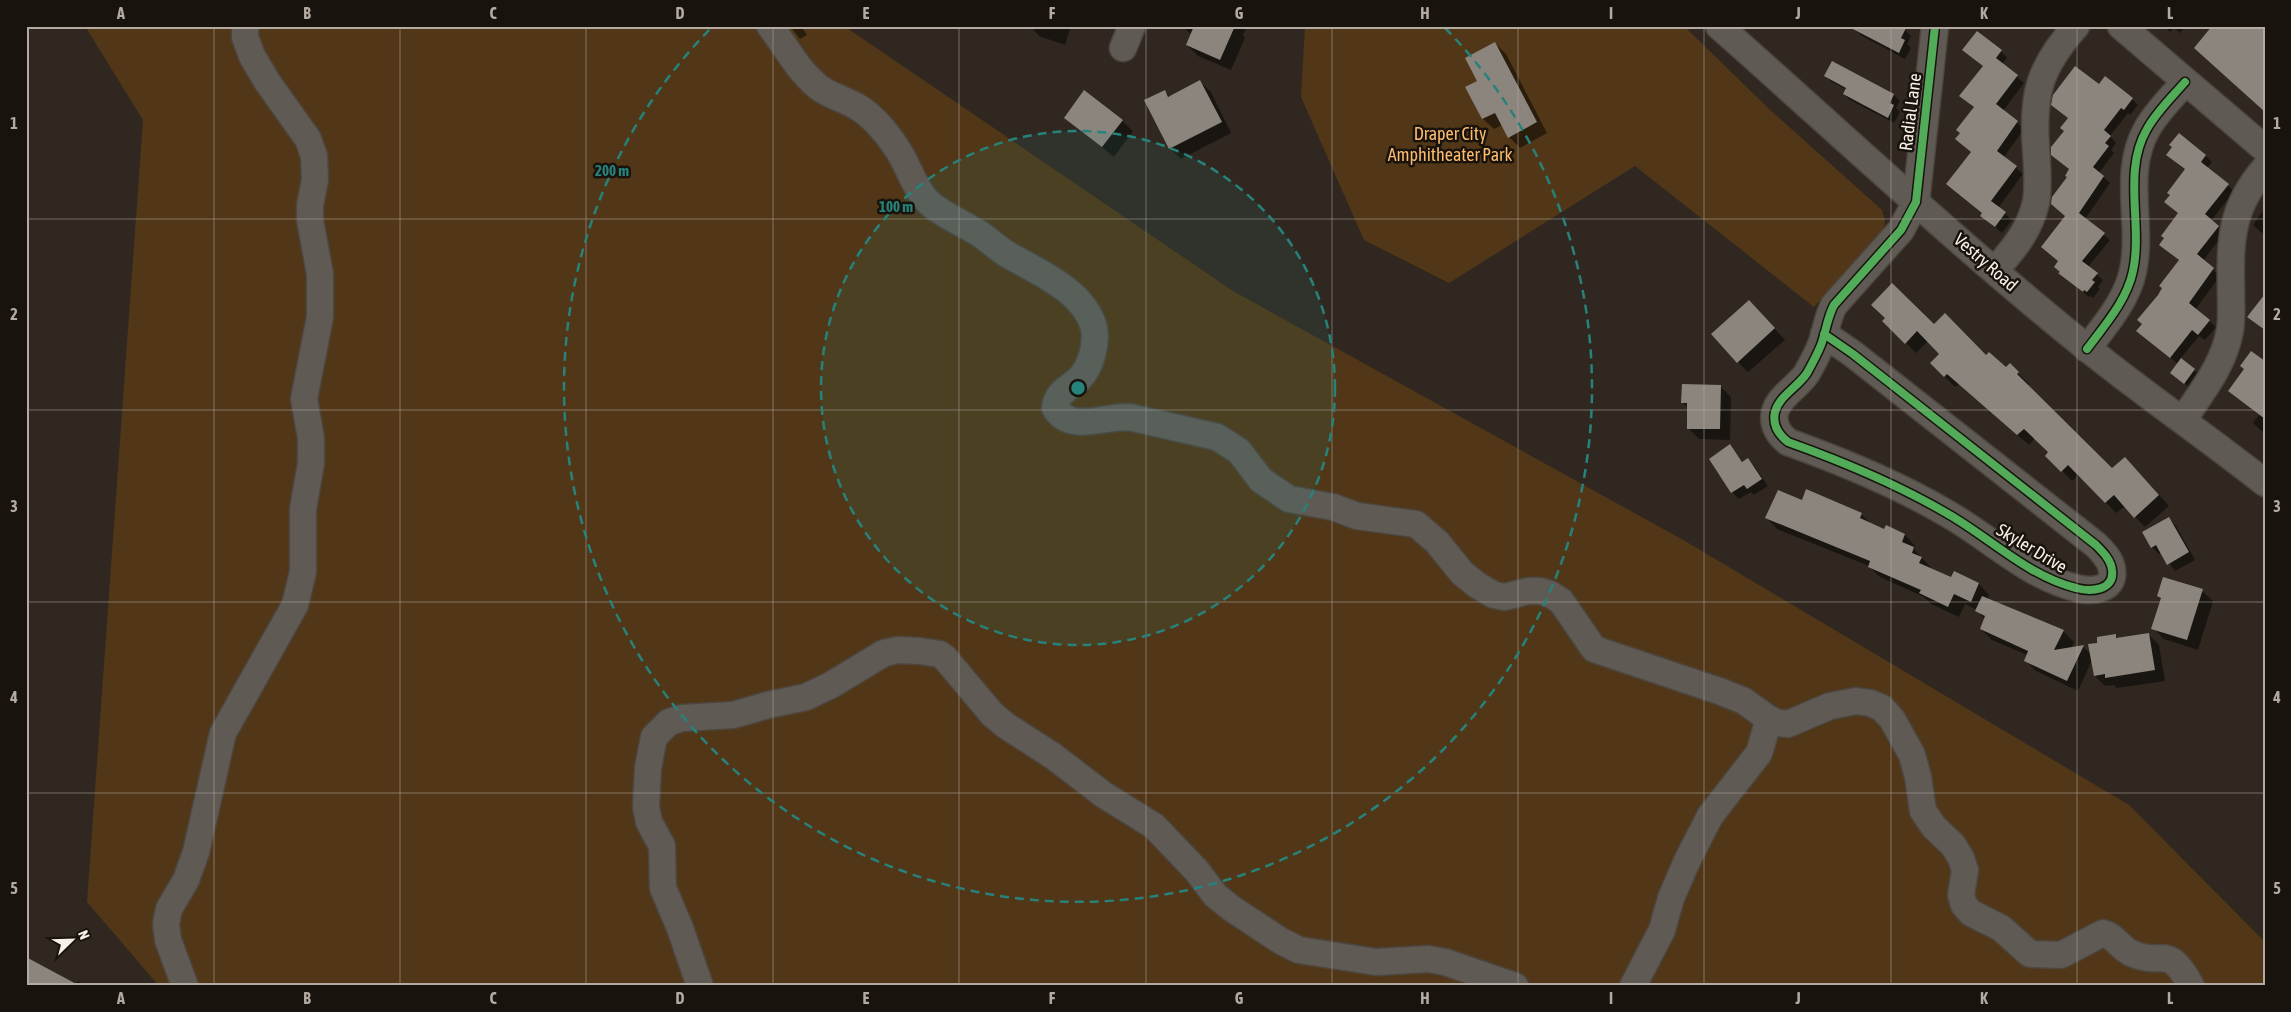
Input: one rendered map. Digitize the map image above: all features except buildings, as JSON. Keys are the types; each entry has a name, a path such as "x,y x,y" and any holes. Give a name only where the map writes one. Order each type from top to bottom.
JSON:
{"street":[{"path":"185,986 168,940 166,924 169,909 186,880 196,852 223,733 295,605 303,572 303,509 311,463 311,438 304,399 320,317 320,274 310,220 310,205 315,180 314,156 308,139 268,83 252,56 245,37 245,26"},
{"path":"770,26 803,72 818,87 834,97 855,105 883,130 897,148 924,200 1064,288 1080,301 1094,329 1094,346 1090,362 1080,377 1056,399 1055,408 1059,416 1068,421 1084,422 1115,416 1129,417 1217,437 1239,451 1261,480 1273,490 1289,499 1333,508 1356,516 1416,524 1437,542 1462,573 1477,585 1494,594 1505,597 1528,591 1550,594 1565,606 1584,637 1594,649 1722,692 1744,701 1770,720 1788,724 1830,706 1856,701 1870,703 1882,708 1892,720 1912,755 1918,776 1923,811 1934,827 1953,845 1961,858 1965,870 1961,895 1964,905 1971,913 2001,928 2030,954 2061,955 2103,933 2109,934 2128,952 2137,956 2172,960 2179,966 2191,986"},
{"name":"Vestry Road","path":"1719,26 1916,202 2087,348 2265,483"},
{"name":"Radial Lane","path":"1916,202 1936,26"},
{"path":"1995,270 2020,239 2032,215 2038,188 2034,124 2037,95 2046,66 2076,26"},
{"path":"2121,26 2265,149"},
{"path":"2087,348 2119,304 2133,271 2135,246 2134,175 2137,151 2153,119 2185,82"},
{"path":"2183,420 2223,358 2230,328 2230,252 2235,218 2250,187 2265,168"},
{"name":"Skyler Drive","path":"1824,334 1853,354 2096,545 2108,558 2113,573 2111,580 2106,586 2098,590 2088,591 2051,580 1947,513 1851,465 1788,442 1781,437 1775,424 1775,411 1783,399 1805,376 1817,355 1829,314 1834,305 1901,230 1916,202"},
{"path":"700,986 680,928 663,888 662,846 650,822 646,807 648,768 654,737 669,722 682,718 733,715 768,704 806,697 831,685 884,653 898,650 940,654 992,714 1005,725 1053,756 1104,795 1154,826 1197,871 1215,895 1231,908 1281,941 1299,950 1376,962 1428,959 1445,962 1515,986"},
{"path":"1633,986 1662,930 1671,898 1710,816 1759,753 1770,720"}],"green space":[{"path":"85,26 844,26 1233,291 1685,541 2129,805 2265,942 2265,986 159,986 87,902 143,120"},
{"name":"Draper City Amphitheater Park","path":"1305,26 1684,26 1768,108 1882,210 1885,221 1883,232 1814,307 1635,166 1449,283 1364,240 1301,97"}],"cycle path":[{"path":"1824,334 1853,354 2096,545 2110,563 2112,570 2110,582 2106,586 2088,590 2076,588 2042,575 2025,566 1964,524 1929,503 1890,483 1788,442 1779,433 1775,425 1774,417 1777,406 1807,373 1821,345 1825,330 1827,325 1828,320 1834,305 1901,230 1916,202 1935,26"},
{"path":"2087,349 2121,302 2133,271 2136,235 2134,180 2140,146 2155,116 2185,82"}]}
